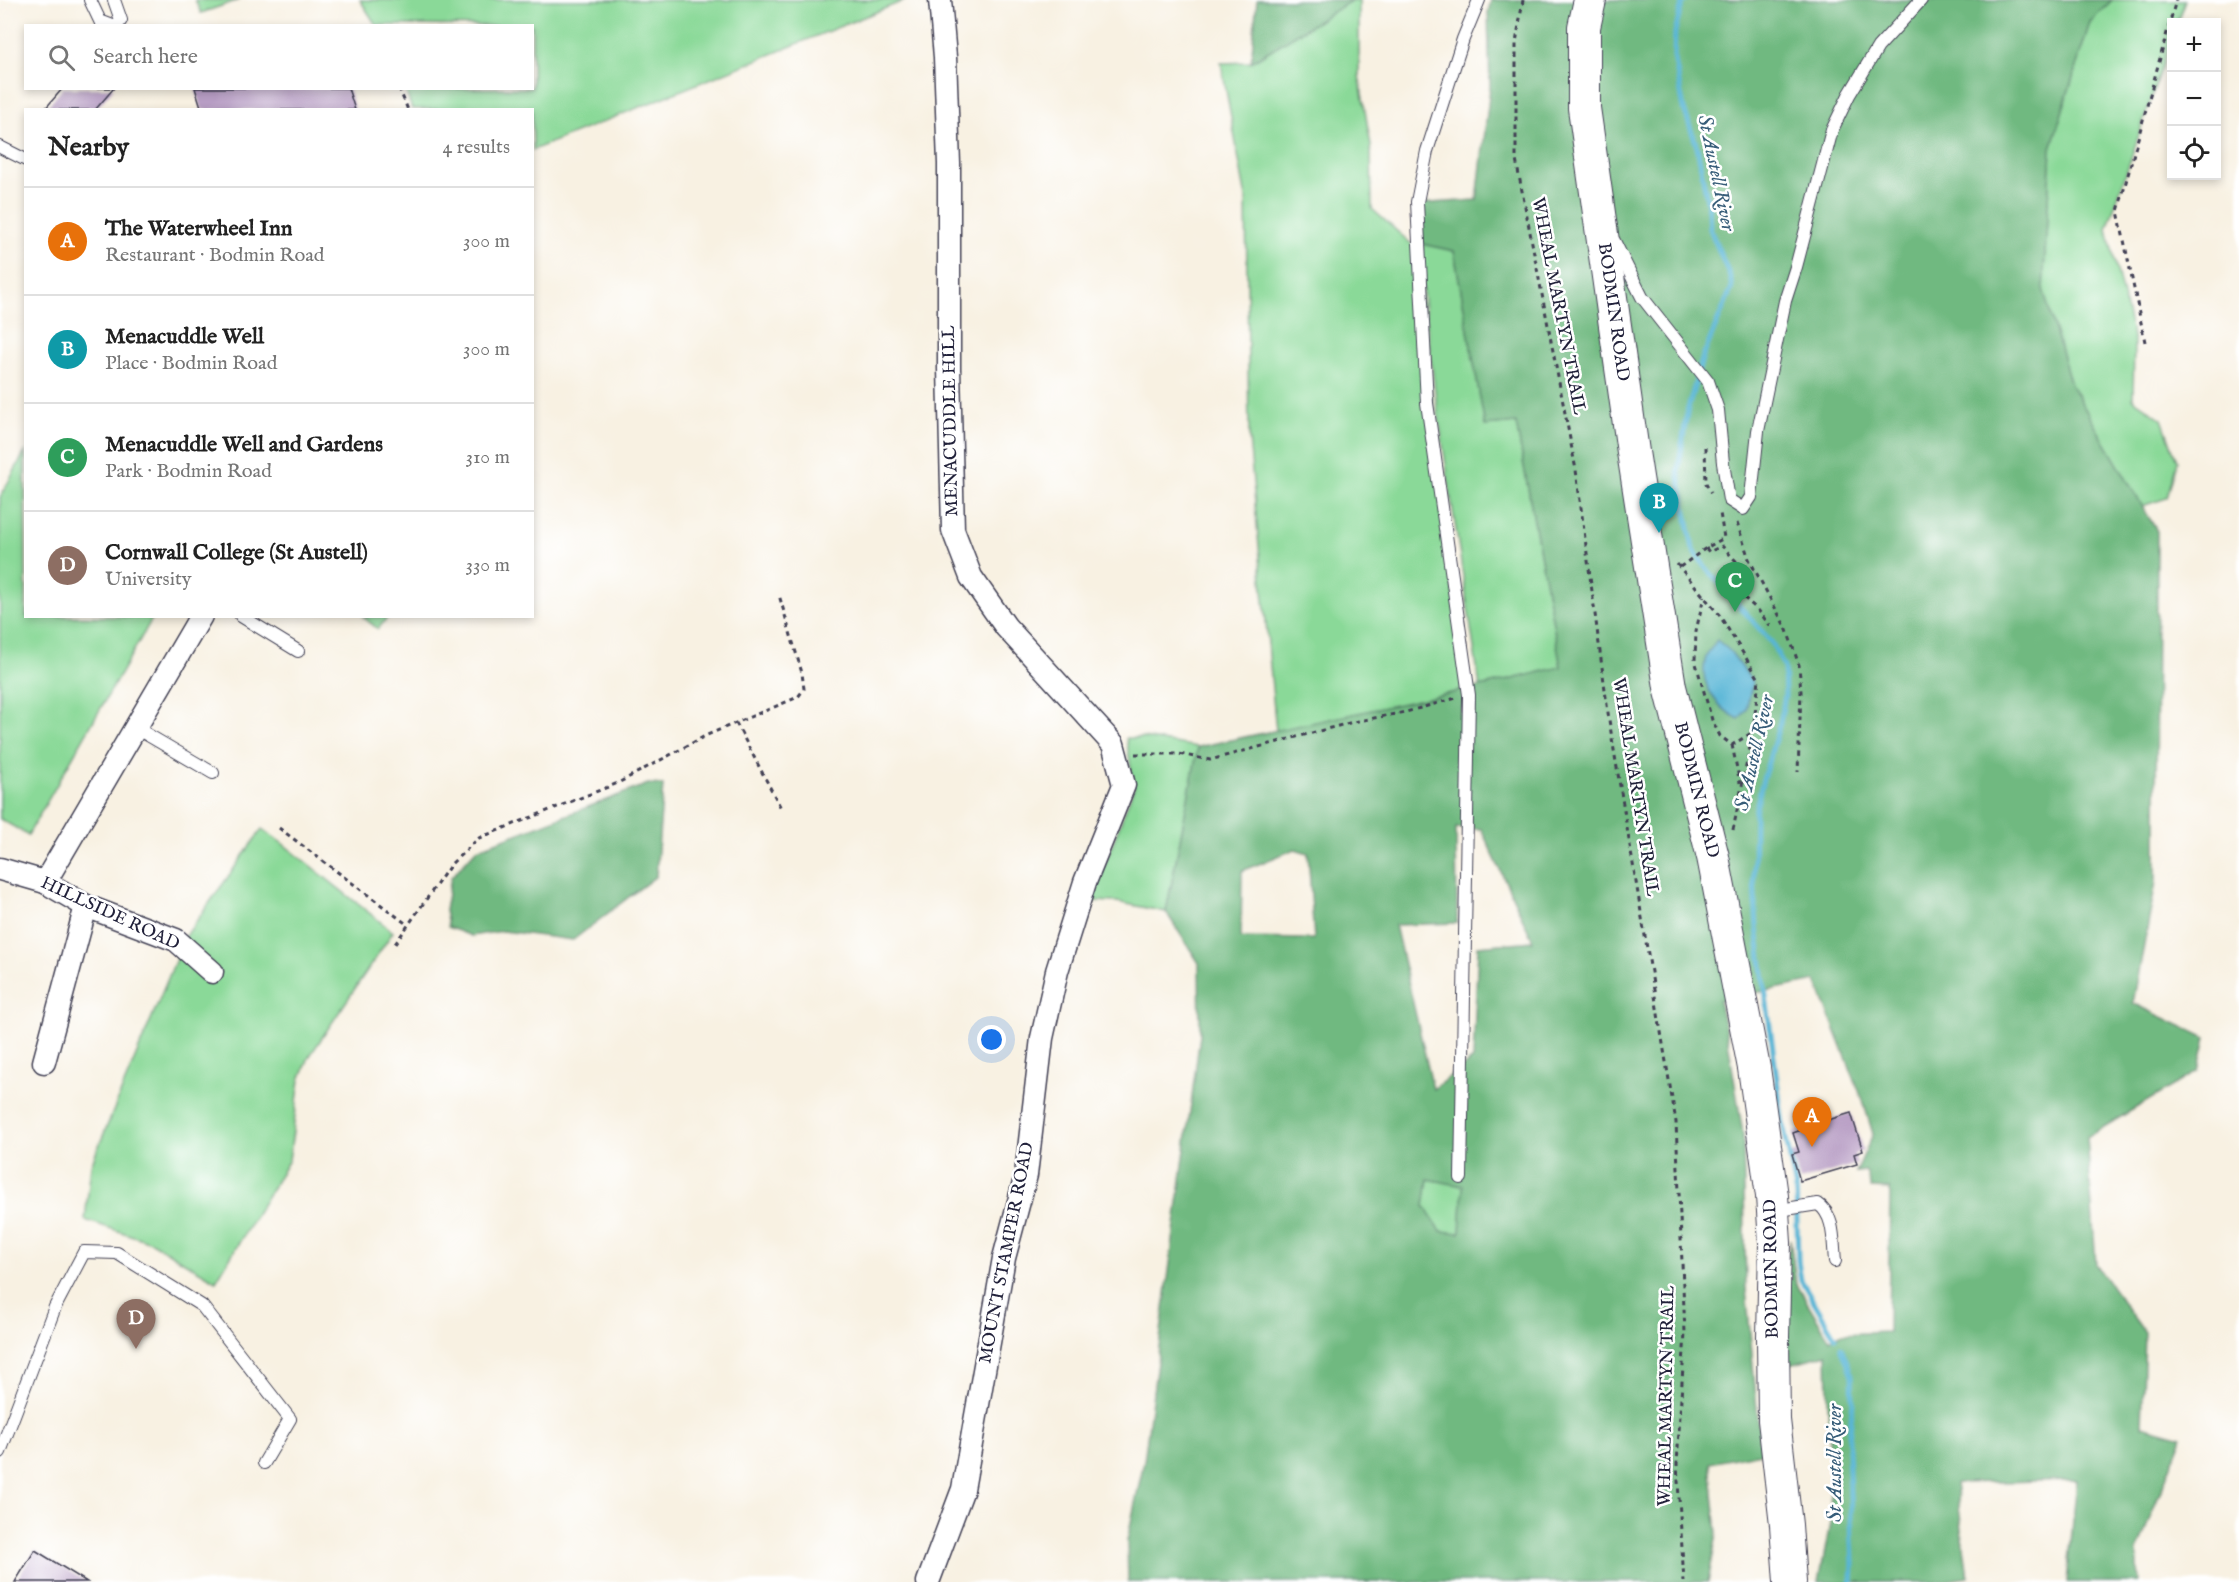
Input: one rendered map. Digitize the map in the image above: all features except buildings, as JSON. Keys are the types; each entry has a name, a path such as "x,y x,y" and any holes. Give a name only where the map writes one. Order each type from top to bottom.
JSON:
{"main road":[{"name":"BODMIN ROAD","path":"1590,0 1584,27 1584,108 1633,452 1670,687 1713,857 1779,1211 1775,1243 1774,1420 1790,1582"}],"street":[{"name":"MENACUDDLE HILL","path":"940,0 945,57 949,164 949,368 953,530 971,577 1006,627 1113,744 1124,785"},
{"path":"45,882 200,618"},
{"name":"MOUNT STAMPER ROAD","path":"928,1582 963,1489 1004,1258 1026,1175 1042,1038 1057,971 1084,882 1124,785"},
{"name":"HILLSIDE ROAD","path":"0,870 45,882 87,906 176,940 212,972"},
{"path":"44,1062 87,906"}],"lane":[{"path":"90,0 100,21 109,24"},
{"path":"114,0 121,20 117,24"},
{"path":"1461,1178 1469,695 1427,403 1417,202 1427,151 1463,39 1479,0"},
{"path":"1599,214 1642,297 1708,381 1718,410 1729,501 1743,509 1750,497 1758,431 1785,301 1832,130 1849,95 1878,47 1921,0"},
{"path":"0,147 24,159"},
{"path":"244,618 298,651"},
{"path":"136,728 213,773"},
{"path":"1779,1211 1818,1204 1825,1209 1829,1216 1835,1261"},
{"path":"0,1452 55,1307 84,1252 117,1253 202,1306 290,1419 264,1463"}],"path":[{"name":"WHEAL MARTYN TRAIL","path":"1523,0 1516,43 1516,160 1576,470 1609,720 1676,1122 1685,1333 1677,1464 1684,1582"},
{"path":"2145,342 2118,211 2176,0"},
{"path":"400,90 407,108"},
{"path":"1729,501 1749,559 1787,630 1799,665 1801,692 1797,772"},
{"path":"1706,548 1709,552 1722,546 1736,561 1731,575 1740,595 1758,610 1770,626"},
{"path":"1701,551 1680,567 1720,615 1759,679 1753,732 1732,837"},
{"path":"395,944 451,864 479,838 618,783 707,735 798,697 804,689 802,673 779,595"},
{"path":"1704,596 1696,631 1695,660 1712,720 1720,736 1732,745 1741,785"},
{"path":"1116,757 1139,753 1179,754 1210,760 1353,722 1406,712 1469,695"},
{"path":"736,723 782,810"},
{"path":"1732,745 1753,732"},
{"path":"279,828 408,925"}],"green space":[{"path":"195,0 239,0 201,13"},
{"path":"360,0 906,0 534,150 534,108 412,108 405,90 534,90 534,24 375,24"},
{"path":"1257,0 1352,0 1251,62"},
{"path":"1352,0 1359,0 1359,75 1371,146 1372,209 1415,247 1464,690 1276,731 1249,438 1246,198 1221,63 1251,62"},
{"path":"1491,0 2112,0 2090,22 2051,148 2043,289 2071,385 2157,531 2156,882 2133,1003 2206,1038 2198,1071 2087,1137 2096,1265 2145,1333 2142,1426 2182,1437 2137,1551 2139,1582 2067,1582 2077,1480 1956,1483 1968,1577 1936,1582 1819,1582 1831,1518 1827,1354 1772,1369 1790,1239 1796,1284 1830,1340 1840,1334 1888,1332 1890,1189 1871,1188 1866,1171 1856,1172 1873,1134 1863,1101 1816,981 1719,1000 1743,1134 1746,1288 1761,1453 1710,1463 1717,1534 1708,1582 1128,1582 1127,1541 1144,1461 1200,1035 1199,963 1166,912 1198,747 1480,687 1561,667 1516,423 1485,426 1454,251 1417,243 1415,204 1477,200 1490,87 1488,12","holes":["1456,828 1481,829 1533,941 1478,946 1473,1059 1433,1089 1395,925 1457,923","1295,849 1308,853 1314,939 1241,938 1242,871","1428,1179 1463,1186 1460,1233 1441,1231 1424,1206"]},
{"path":"2112,0 2185,0 2178,18 2167,18 2167,52 2107,229 2134,342 2133,399 2162,419 2177,461 2167,498 2142,506 2071,385 2043,289 2051,148 2090,22"},
{"path":"1417,243 1454,251 1485,426 1516,423 1561,667 1480,687 1436,400"},
{"path":"24,454 24,618 152,618 28,835 0,819 0,497"},
{"path":"364,618 387,618 378,629"},
{"path":"1126,738 1143,738 1198,747 1166,912 1117,902 1091,901 1134,787"},
{"path":"648,784 663,785 656,876 573,940 503,931 471,936 448,927 445,910 451,877 477,849"},
{"path":"262,829 393,932 309,1057 300,1080 289,1160 216,1281 151,1242 85,1220 91,1165 185,937"},
{"path":"1428,1179 1463,1186 1460,1234 1441,1231 1424,1206"}],"water":[{"path":"1717,640 1730,651 1753,682 1746,710 1739,719 1717,703 1705,679 1706,658"}],"waterway":[{"name":"St Austell River","path":"1686,0 1682,4 1675,32 1674,56 1684,109 1697,147 1709,210 1710,229 1732,287 1702,359 1687,412 1678,471 1693,549 1706,568 1772,643 1784,667 1785,695 1780,723 1755,812 1754,880 1757,928 1782,1118 1796,1189 1798,1260 1801,1280 1835,1337"},
{"name":"St Austell River","path":"1841,1347 1852,1375 1853,1403 1848,1449 1852,1582"}],"place":[{"name":"Menacuddle Well","path":"1659,533"},
{"name":"Menacuddle Well and Gardens","path":"1735,612"},
{"name":"The Waterwheel Inn","path":"1812,1147"},
{"name":"Cornwall College (St Austell)","path":"136,1349"}]}
